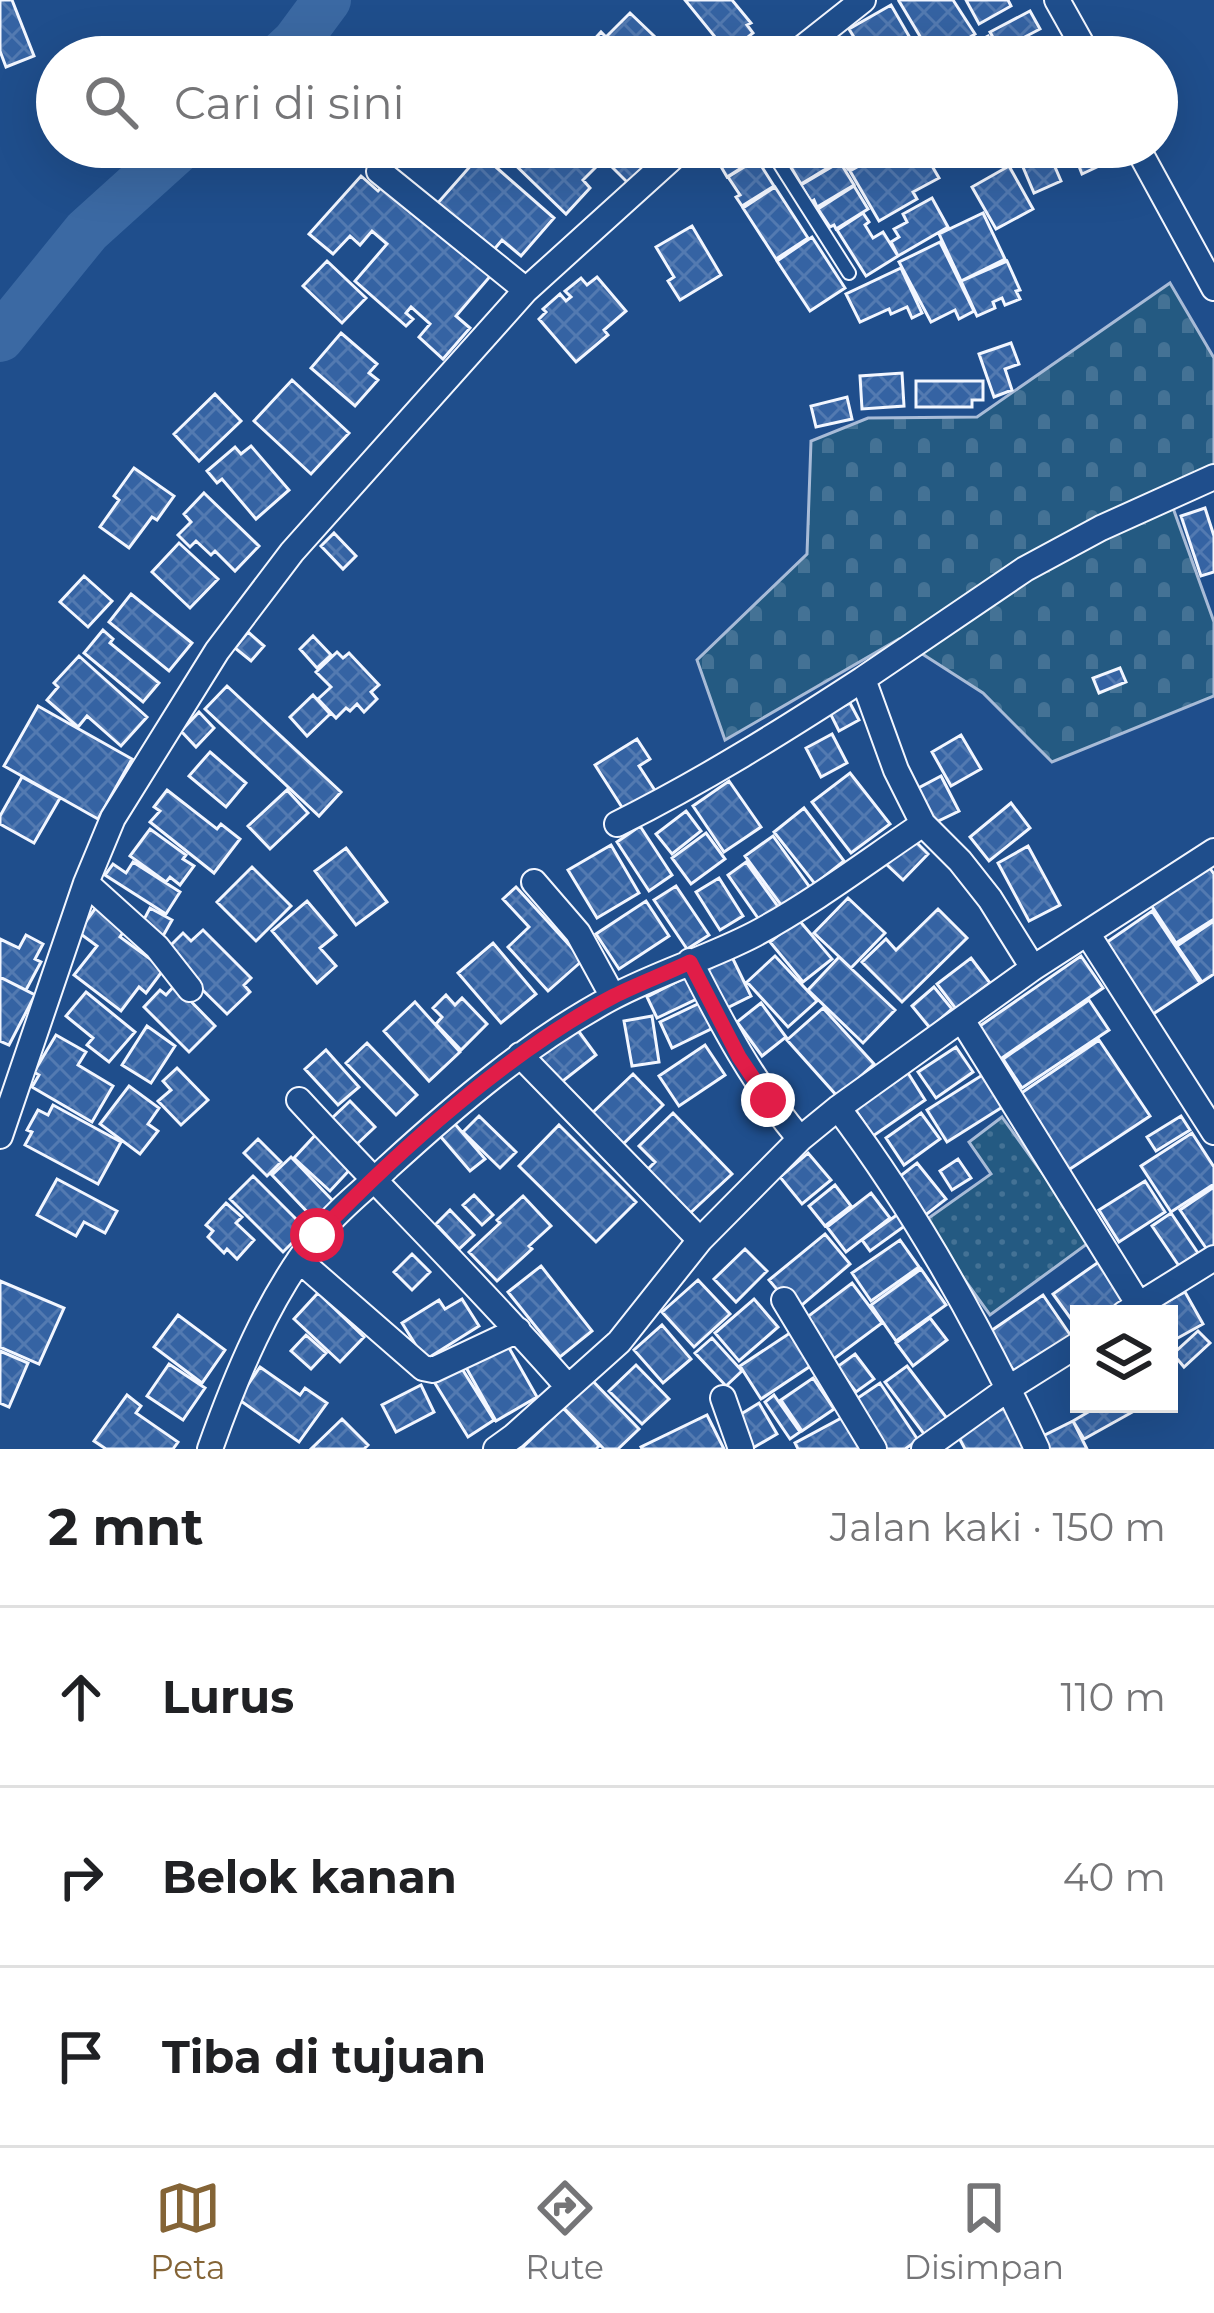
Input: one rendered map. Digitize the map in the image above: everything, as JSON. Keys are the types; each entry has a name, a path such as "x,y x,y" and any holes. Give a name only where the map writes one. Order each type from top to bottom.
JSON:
{"street":[{"path":"818,36 863,0"},
{"path":"1058,0 1077,36"},
{"path":"0,1136 86,883 113,818 217,651 292,552 526,290 661,168"},
{"path":"1149,168 1214,288"},
{"path":"379,171 526,290"},
{"path":"617,824 747,754 1025,569 1101,528 1214,477"},
{"path":"863,679 896,770 923,824 990,899 1033,968"},
{"path":"210,1449 260,1331 317,1235 442,1119 520,1055 613,997 752,935 923,824"},
{"path":"496,1449 619,1342 700,1240 800,1139 1033,968 1214,852"},
{"path":"534,882 578,933 613,997"},
{"path":"86,883 157,947 190,988"},
{"path":"1088,933 1214,1132"},
{"path":"690,962 739,1057 800,1139"},
{"path":"962,1020 1129,1305"},
{"path":"520,1055 700,1240"},
{"path":"299,1100 568,1387"},
{"path":"838,1108 907,1206 1009,1388 1037,1449"},
{"path":"1138,1305 1214,1258"},
{"path":"299,1261 423,1368 433,1370 518,1330"},
{"path":"784,1300 874,1449"},
{"path":"924,1449 1070,1350"},
{"path":"723,1398 741,1449"}],"lane":[{"path":"782,168 849,273"}],"green space":[{"path":"1170,283 1214,358 1214,482 1173,508 1214,622 1214,696 1052,762 983,693 899,639 725,740 697,660 807,554 811,441 868,418 977,417"},
{"path":"1002,1117 1091,1241 990,1315 923,1222 991,1174 969,1142"}],"building":[{"path":"0,0 12,0 34,56 6,67 0,51"},
{"path":"685,0 732,0 751,23 747,25 753,33 749,36 714,36"},
{"path":"953,0 975,34 920,36 899,1"},
{"path":"966,0 1008,0 1011,6 979,24"},
{"path":"891,5 909,36 853,36 849,29"},
{"path":"1030,11 1040,29 1027,36 992,36 990,32"},
{"path":"630,13 654,36 607,36"},
{"path":"469,168 497,168 554,218 521,256 502,240 491,253 436,205"},
{"path":"518,168 595,168 583,180 590,188 566,214"},
{"path":"613,168 647,168 630,185"},
{"path":"742,168 763,168 774,186 742,206 728,177"},
{"path":"791,168 827,168 801,184"},
{"path":"830,168 844,168 854,185 817,207 801,185"},
{"path":"933,168 939,178 913,192 917,199 879,221 850,171"},
{"path":"1010,168 1033,209 996,229 972,187"},
{"path":"1023,168 1055,168 1061,181 1034,193"},
{"path":"361,176 378,191 388,180 493,273 456,316 470,328 443,359 419,337 430,324 411,307 406,313 413,319 406,326 355,281 387,244 372,231 360,245 350,236 333,254 309,234"},
{"path":"854,186 868,209 836,229 830,227 818,209"},
{"path":"775,187 808,238 776,259 743,208"},
{"path":"932,198 948,227 898,256 891,242 899,237 894,229 907,222 903,214"},
{"path":"863,213 873,238 883,232 898,256 866,276 837,230"},
{"path":"983,213 1005,259 961,281 939,234"},
{"path":"692,226 721,275 680,300 668,281 674,277 656,247"},
{"path":"812,237 845,288 810,311 777,261"},
{"path":"940,242 974,311 959,319 955,310 931,322 899,262"},
{"path":"327,261 366,298 342,323 303,286"},
{"path":"1007,261 1020,299 1005,305 1002,298 993,302 995,308 977,316 961,281"},
{"path":"901,268 922,313 912,318 907,307 891,314 889,309 860,322 846,294"},
{"path":"597,277 626,311 604,330 608,335 576,362 539,319 560,294 566,301 571,297 565,291 581,278 587,285"},
{"path":"341,333 377,364 369,373 378,380 355,406 311,368"},
{"path":"1011,343 1019,364 1005,369 1012,390 994,397 979,354"},
{"path":"902,373 904,406 862,409 860,376"},
{"path":"292,380 349,433 311,474 254,421"},
{"path":"916,381 983,381 983,400 972,400 972,407 916,407"},
{"path":"215,394 241,421 199,461 174,434"},
{"path":"847,397 852,419 816,427 811,406"},
{"path":"251,446 289,490 256,519 222,479 217,483 207,471 235,447 241,454"},
{"path":"134,468 174,496 129,548 100,527"},
{"path":"204,493 259,546 235,571 215,551 211,555 196,541 190,547 178,535 191,522 184,514"},
{"path":"1205,508 1214,536 1214,572 1201,576 1181,516"},
{"path":"334,533 356,556 343,569 321,546"},
{"path":"179,543 218,579 190,608 152,572"},
{"path":"84,576 112,601 88,627 60,602"},
{"path":"131,594 192,643 169,671 109,622"},
{"path":"103,630 113,639 110,643 159,683 143,702 84,653"},
{"path":"248,632 264,646 251,661 235,648"},
{"path":"313,636 331,655 317,668 300,649"},
{"path":"337,652 343,658 349,653 379,685 371,692 377,699 364,712 357,704 336,718 318,699 331,687 316,672"},
{"path":"79,656 147,717 121,746 87,716 78,727 47,700 58,687 54,683"},
{"path":"1120,668 1126,682 1099,693 1093,678"},
{"path":"227,686 341,792 319,816 205,709"},
{"path":"313,695 330,714 307,736 290,717"},
{"path":"850,703 859,720 839,731 830,713"},
{"path":"38,706 132,759 98,819 4,766"},
{"path":"199,712 214,728 196,747 181,731"},
{"path":"832,734 847,763 821,777 806,748"},
{"path":"961,735 981,769 951,786 932,752"},
{"path":"637,739 650,759 639,766 656,792 625,812 595,765"},
{"path":"210,752 246,783 226,807 189,776"},
{"path":"850,773 890,824 851,853 812,802"},
{"path":"941,776 959,811 928,826 911,792"},
{"path":"22,777 60,798 34,843 0,824"},
{"path":"729,781 761,827 724,852 693,806"},
{"path":"167,790 217,829 221,824 240,839 214,873 150,822 160,811 154,807"},
{"path":"287,790 308,813 270,849 248,826"},
{"path":"1011,803 1030,828 989,861 970,837"},
{"path":"804,808 844,861 815,884 774,832"},
{"path":"686,811 701,831 672,854 656,834"},
{"path":"640,826 672,875 649,891 617,842"},
{"path":"150,829 194,866 180,885 170,877 166,882 130,856"},
{"path":"706,833 725,859 691,884 672,858"},
{"path":"773,836 811,889 784,909 745,856"},
{"path":"912,838 928,854 903,880 886,864"},
{"path":"611,845 639,893 597,918 568,870"},
{"path":"1028,846 1060,905 1029,921 998,863"},
{"path":"346,848 387,902 356,925 315,871"},
{"path":"133,862 180,892 166,914 105,875 113,864 126,873"},
{"path":"746,862 779,908 760,921 728,875"},
{"path":"252,867 291,906 256,941 217,902"},
{"path":"1209,867 1214,874 1214,919 1176,943 1151,905"},
{"path":"719,878 743,916 720,930 696,892"},
{"path":"676,886 709,935 687,949 654,900"},
{"path":"516,887 583,960 548,991 508,947 529,927 503,899"},
{"path":"848,898 885,933 851,968 814,933"},
{"path":"307,901 336,935 320,948 336,966 317,983 272,931"},
{"path":"646,901 669,936 619,969 596,934"},
{"path":"97,906 126,928 120,937 164,969 146,993 139,987 121,1011 74,975 97,946 78,932"},
{"path":"150,908 172,920 163,936 141,925"},
{"path":"938,909 967,938 902,1002 862,962 886,939 896,950"},
{"path":"1152,911 1200,983 1147,1018 1100,947"},
{"path":"798,919 832,959 803,982 770,942"},
{"path":"1214,921 1214,974 1202,982 1177,946"},
{"path":"203,930 251,978 244,985 250,992 227,1014 164,952 183,933 191,941"},
{"path":"26,935 43,944 35,959 41,962 26,990 0,977 0,939 19,948"},
{"path":"493,943 536,994 501,1023 458,973"},
{"path":"775,956 817,1001 788,1027 747,982"},
{"path":"1081,956 1103,988 999,1060 977,1028"},
{"path":"732,957 751,996 717,1013 698,974"},
{"path":"839,957 895,1010 863,1043 808,990"},
{"path":"971,958 990,983 956,1009 937,984"},
{"path":"692,974 703,996 657,1018 647,997"},
{"path":"0,977 35,995 9,1045 0,1041"},
{"path":"175,985 215,1026 189,1052 144,1007 160,990 166,995"},
{"path":"934,987 952,1009 930,1028 912,1006"},
{"path":"86,992 135,1032 109,1062 87,1045 93,1038 66,1016"},
{"path":"446,995 455,1005 462,998 487,1024 461,1050 436,1024 442,1017 433,1008"},
{"path":"1089,1000 1109,1030 1022,1088 1003,1059"},
{"path":"415,1002 460,1052 429,1081 384,1031"},
{"path":"702,1002 715,1027 672,1048 660,1022"},
{"path":"761,1003 786,1037 762,1056 737,1022"},
{"path":"823,1008 874,1064 838,1097 787,1040"},
{"path":"652,1016 659,1062 632,1066 624,1021"},
{"path":"574,1025 596,1055 554,1088 531,1059"},
{"path":"147,1026 175,1046 151,1083 122,1065"},
{"path":"56,1035 86,1052 78,1065 113,1086 92,1122 32,1087 39,1075 34,1072"},
{"path":"1099,1040 1150,1116 1067,1171 1017,1096"},
{"path":"367,1043 417,1095 396,1115 346,1063"},
{"path":"705,1045 725,1075 679,1106 659,1076"},
{"path":"956,1047 973,1072 936,1098 918,1072"},
{"path":"326,1050 359,1087 338,1105 305,1069"},
{"path":"177,1068 208,1100 181,1125 158,1101 171,1090 163,1081"},
{"path":"908,1073 925,1100 873,1136 855,1109"},
{"path":"633,1074 663,1105 620,1147 590,1115"},
{"path":"984,1074 1004,1106 947,1142 927,1110"},
{"path":"129,1086 159,1108 148,1124 158,1131 140,1154 100,1124"},
{"path":"350,1101 375,1127 356,1145 331,1119"},
{"path":"53,1105 121,1142 98,1184 25,1145 38,1110 48,1115"},
{"path":"673,1113 732,1174 687,1216 645,1172 655,1162 639,1146"},
{"path":"921,1113 940,1139 904,1165 886,1138"},
{"path":"479,1116 516,1152 500,1168 463,1132"},
{"path":"1181,1116 1190,1130 1156,1151 1147,1137"},
{"path":"449,1117 485,1159 470,1171 435,1130"},
{"path":"559,1125 636,1202 596,1242 519,1166"},
{"path":"320,1130 355,1164 330,1191 294,1158"},
{"path":"1192,1133 1214,1167 1214,1184 1171,1212 1141,1166"},
{"path":"258,1139 281,1162 267,1176 244,1153"},
{"path":"808,1153 831,1180 802,1204 780,1177"},
{"path":"291,1157 334,1202 316,1221 272,1175"},
{"path":"958,1159 971,1178 952,1190 940,1171"},
{"path":"917,1163 946,1199 923,1217 894,1181"},
{"path":"253,1176 306,1229 283,1252 230,1199"},
{"path":"57,1179 117,1211 105,1233 84,1222 76,1236 37,1215"},
{"path":"1145,1181 1165,1212 1119,1242 1099,1210"},
{"path":"835,1185 851,1206 825,1226 809,1206"},
{"path":"1214,1187 1214,1247 1208,1251 1180,1210"},
{"path":"871,1193 890,1218 846,1252 827,1227"},
{"path":"474,1195 493,1215 482,1225 463,1205"},
{"path":"523,1196 551,1226 497,1281 469,1252"},
{"path":"226,1203 242,1217 236,1223 254,1240 237,1259 208,1237 213,1231 206,1225"},
{"path":"450,1210 474,1235 459,1249 436,1224"},
{"path":"1171,1213 1198,1253 1179,1266 1152,1226"},
{"path":"898,1214 906,1225 870,1251 862,1240"},
{"path":"825,1234 850,1264 795,1311 769,1280"},
{"path":"900,1240 919,1267 871,1301 852,1273"},
{"path":"745,1249 767,1271 736,1302 714,1279"},
{"path":"412,1254 430,1272 412,1290 394,1272"},
{"path":"1100,1261 1126,1298 1116,1305 1070,1305 1070,1318 1053,1294"},
{"path":"541,1266 592,1331 560,1357 508,1292"},
{"path":"921,1269 946,1305 896,1341 871,1305"},
{"path":"698,1280 730,1314 694,1347 662,1312"},
{"path":"0,1281 64,1308 39,1364 0,1347"},
{"path":"852,1283 882,1323 831,1361 802,1321"},
{"path":"1185,1292 1203,1324 1178,1338 1178,1305 1161,1305"},
{"path":"318,1293 364,1337 340,1362 294,1319"},
{"path":"1043,1295 1070,1337 1016,1374 988,1333"},
{"path":"462,1299 479,1326 425,1360 402,1323 439,1300 445,1309"},
{"path":"754,1299 778,1327 739,1361 715,1333"},
{"path":"178,1315 225,1350 202,1383 154,1347"},
{"path":"930,1318 947,1340 913,1366 896,1343"},
{"path":"662,1325 691,1359 663,1383 634,1350"},
{"path":"793,1331 815,1363 761,1399 740,1366"},
{"path":"1198,1331 1210,1343 1184,1367 1178,1349"},
{"path":"306,1335 326,1353 311,1369 291,1351"},
{"path":"712,1338 742,1371 726,1386 695,1353"},
{"path":"504,1339 537,1397 496,1421 463,1362"},
{"path":"0,1351 28,1363 9,1407 0,1403"},
{"path":"855,1354 874,1379 856,1392 837,1367"},
{"path":"169,1364 205,1388 183,1420 147,1396"},
{"path":"459,1364 494,1420 468,1437 433,1380"},
{"path":"636,1365 669,1399 642,1424 609,1391"},
{"path":"907,1366 949,1421 927,1438 885,1382"},
{"path":"260,1367 300,1395 305,1388 327,1403 299,1442 238,1399"},
{"path":"587,1375 639,1429 618,1449 604,1449 559,1403"},
{"path":"813,1378 834,1409 802,1431 781,1400"},
{"path":"880,1383 918,1440 905,1449 883,1449 852,1402"},
{"path":"421,1385 434,1412 396,1432 382,1405"},
{"path":"127,1395 141,1406 136,1413 178,1442 173,1449 106,1449 94,1441"},
{"path":"774,1395 800,1432 790,1439 765,1402"},
{"path":"759,1403 777,1434 751,1449 733,1419"},
{"path":"563,1408 599,1446 596,1449 521,1449"},
{"path":"1004,1408 1028,1449 965,1449 957,1434"},
{"path":"1087,1413 1131,1413 1084,1439 1073,1421"},
{"path":"707,1415 724,1449 642,1449 641,1447"},
{"path":"847,1415 865,1449 798,1449 795,1443"},
{"path":"342,1419 368,1445 364,1449 311,1449"},
{"path":"1073,1421 1087,1449 1040,1449 1035,1440"}],"waterway":[{"path":"300,36 327,0"},
{"path":"0,338 87,231 157,168"}],"route":[{"path":"317,1235 405,1151 520,1055 613,997 690,962 739,1057 768,1100"}]}
